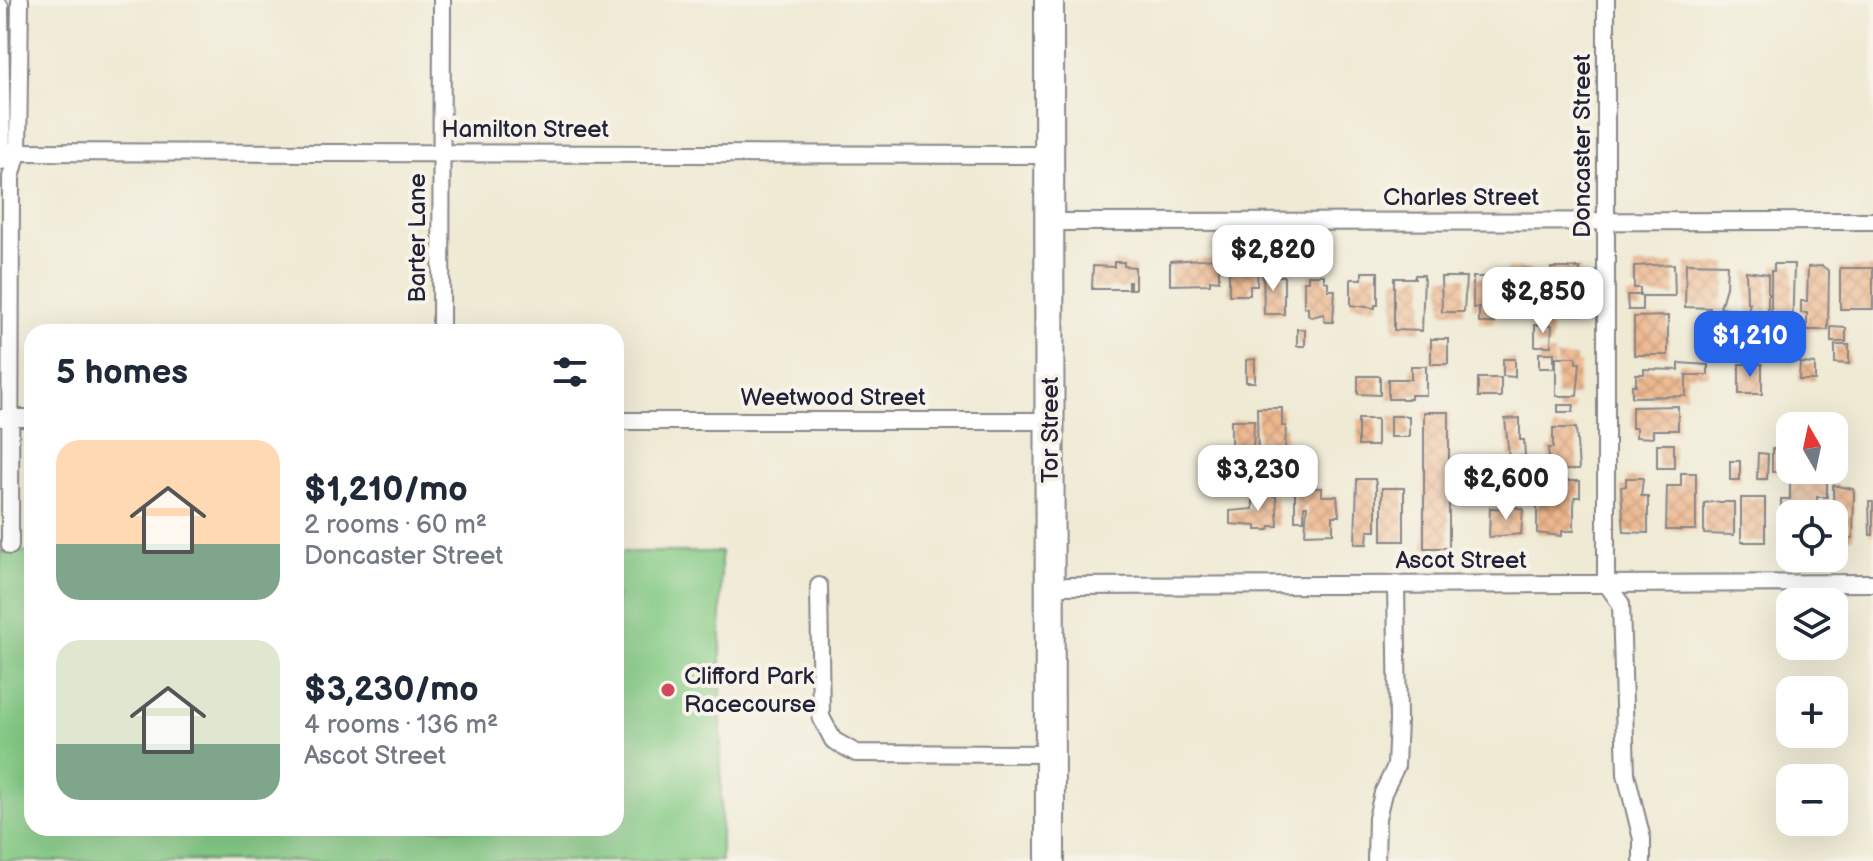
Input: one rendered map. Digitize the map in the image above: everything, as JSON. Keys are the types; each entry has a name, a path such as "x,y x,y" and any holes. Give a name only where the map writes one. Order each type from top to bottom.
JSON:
{"highway":[{"name":"Tor Street","path":"1049,0 1050,861"}],"street":[{"path":"10,546 5,418 11,177 3,165 7,152 20,0"},
{"name":"Barter Lane","path":"441,324 442,0"},
{"name":"Doncaster Street","path":"1606,0 1606,583 1621,604 1626,774 1642,839 1642,861"},
{"path":"0,7 7,152"},
{"name":"Hamilton Street","path":"7,152 1050,155"},
{"name":"Charles Street","path":"1050,222 1873,221"},
{"name":"Weetwood Street","path":"624,421 1050,421"},
{"name":"Ascot Street","path":"1050,586 1873,583"},
{"path":"1376,861 1377,818 1383,793 1396,766 1396,584"},
{"path":"819,586 821,717 833,740 856,753 1050,754"}],"green space":[{"name":"Clifford Park Racecourse","path":"0,551 24,552 24,836 624,836 624,552 721,552 721,861 0,861"}],"building":[{"path":"1219,258 1219,281 1170,285 1170,261"},
{"path":"1114,262 1135,267 1135,289 1130,289 1128,282 1128,289 1092,289 1093,266 1114,267"},
{"path":"1229,262 1258,262 1257,286 1250,286 1250,295 1229,295"},
{"path":"1686,263 1727,264 1726,287 1720,308 1734,309 1732,359 1714,358 1715,328 1710,328 1710,308 1685,307"},
{"path":"1674,264 1675,296 1642,296 1642,310 1628,310 1627,295 1640,295 1640,288 1634,288 1634,266"},
{"path":"1774,264 1794,264 1794,351 1783,351 1783,337 1775,337 1775,315 1771,315 1771,271 1774,271"},
{"path":"1822,266 1829,271 1828,330 1807,330 1807,313 1801,313 1801,301 1807,301 1808,267"},
{"path":"1263,268 1273,268 1273,276 1284,276 1284,314 1264,314"},
{"path":"1507,268 1530,269 1530,312 1507,312"},
{"path":"1551,268 1580,268 1579,299 1588,299 1588,315 1533,315 1533,299 1551,299"},
{"path":"1840,268 1873,268 1873,309 1840,309"},
{"path":"1746,271 1768,274 1768,327 1753,327 1753,343 1745,343 1746,351 1737,351 1737,327 1752,327 1748,310 1750,303 1747,303"},
{"path":"1362,272 1378,272 1378,305 1375,308 1351,305 1351,279 1362,279"},
{"path":"1308,275 1324,275 1328,290 1335,290 1333,322 1325,322 1324,314 1311,317 1308,307 1304,307 1304,281 1308,281"},
{"path":"1415,275 1424,275 1422,331 1394,330 1394,278 1415,278"},
{"path":"1441,277 1466,277 1464,312 1442,312"},
{"path":"1473,277 1496,277 1495,323 1479,323 1479,307 1473,308"},
{"path":"1668,316 1668,355 1634,355 1634,317"},
{"path":"1535,325 1552,325 1551,346 1535,346"},
{"path":"1831,327 1846,328 1846,342 1831,342"},
{"path":"1297,329 1305,329 1305,346 1297,346"},
{"path":"1431,339 1448,339 1448,364 1431,364"},
{"path":"1835,345 1849,345 1849,364 1835,363"},
{"path":"1539,353 1554,353 1554,368 1539,368"},
{"path":"1556,357 1576,357 1576,363 1580,363 1577,396 1556,396"},
{"path":"1255,359 1255,382 1246,382 1246,360"},
{"path":"1503,359 1515,359 1515,377 1503,376"},
{"path":"1679,363 1708,365 1708,375 1686,375 1686,396 1632,397 1636,374 1644,374 1644,369 1679,370"},
{"path":"1800,363 1815,364 1815,380 1799,380"},
{"path":"1739,364 1762,364 1762,394 1739,394"},
{"path":"1411,366 1426,366 1426,395 1411,395 1411,399 1388,399 1388,379 1411,379"},
{"path":"1358,376 1380,376 1380,395 1358,394"},
{"path":"1478,378 1501,378 1501,397 1478,397"},
{"path":"1558,405 1574,405 1573,412 1558,412"},
{"path":"1678,406 1678,430 1653,430 1653,438 1636,437 1636,428 1632,428 1632,407"},
{"path":"1257,408 1282,408 1282,426 1286,426 1285,451 1275,451 1275,458 1258,458"},
{"path":"1424,412 1449,412 1449,548 1424,548"},
{"path":"1390,416 1409,416 1409,437 1390,437"},
{"path":"1520,418 1520,440 1524,440 1525,456 1509,457 1505,419"},
{"path":"1358,419 1377,419 1377,446 1358,446"},
{"path":"1231,420 1254,420 1249,480 1231,480"},
{"path":"1553,428 1576,428 1579,470 1550,470 1548,448 1553,448"},
{"path":"1657,444 1674,444 1674,468 1657,468"},
{"path":"1772,449 1776,449 1776,472 1772,472"},
{"path":"1758,453 1768,454 1767,479 1757,479"},
{"path":"1730,461 1740,461 1740,480 1730,480"},
{"path":"1681,473 1696,473 1696,530 1666,530 1667,486 1681,486"},
{"path":"1626,478 1643,478 1641,496 1648,496 1648,533 1624,532 1621,487 1626,486"},
{"path":"1357,479 1375,479 1376,484 1376,531 1368,531 1367,544 1355,544"},
{"path":"1554,481 1580,481 1580,497 1575,497 1574,505 1574,531 1562,531 1562,536 1537,533 1537,502 1553,501"},
{"path":"1790,484 1827,484 1827,497 1781,500 1790,499"},
{"path":"1833,485 1853,489 1853,538 1848,538 1848,500 1833,500"},
{"path":"1295,488 1322,488 1322,496 1337,496 1339,516 1333,516 1333,533 1305,534 1307,506 1304,506 1304,520 1295,520"},
{"path":"1382,488 1404,488 1404,541 1382,541"},
{"path":"1253,493 1276,496 1278,526 1256,530 1256,526 1230,524 1230,511 1253,509"},
{"path":"1741,498 1765,498 1765,542 1741,542"},
{"path":"1734,502 1734,535 1704,534 1704,503"},
{"path":"1869,502 1873,502 1873,535 1870,535"},
{"path":"1511,506 1523,509 1521,534 1489,537 1490,508 1511,509"}],"place":[{"name":"Clifford Park Racecourse","path":"668,690"}]}
